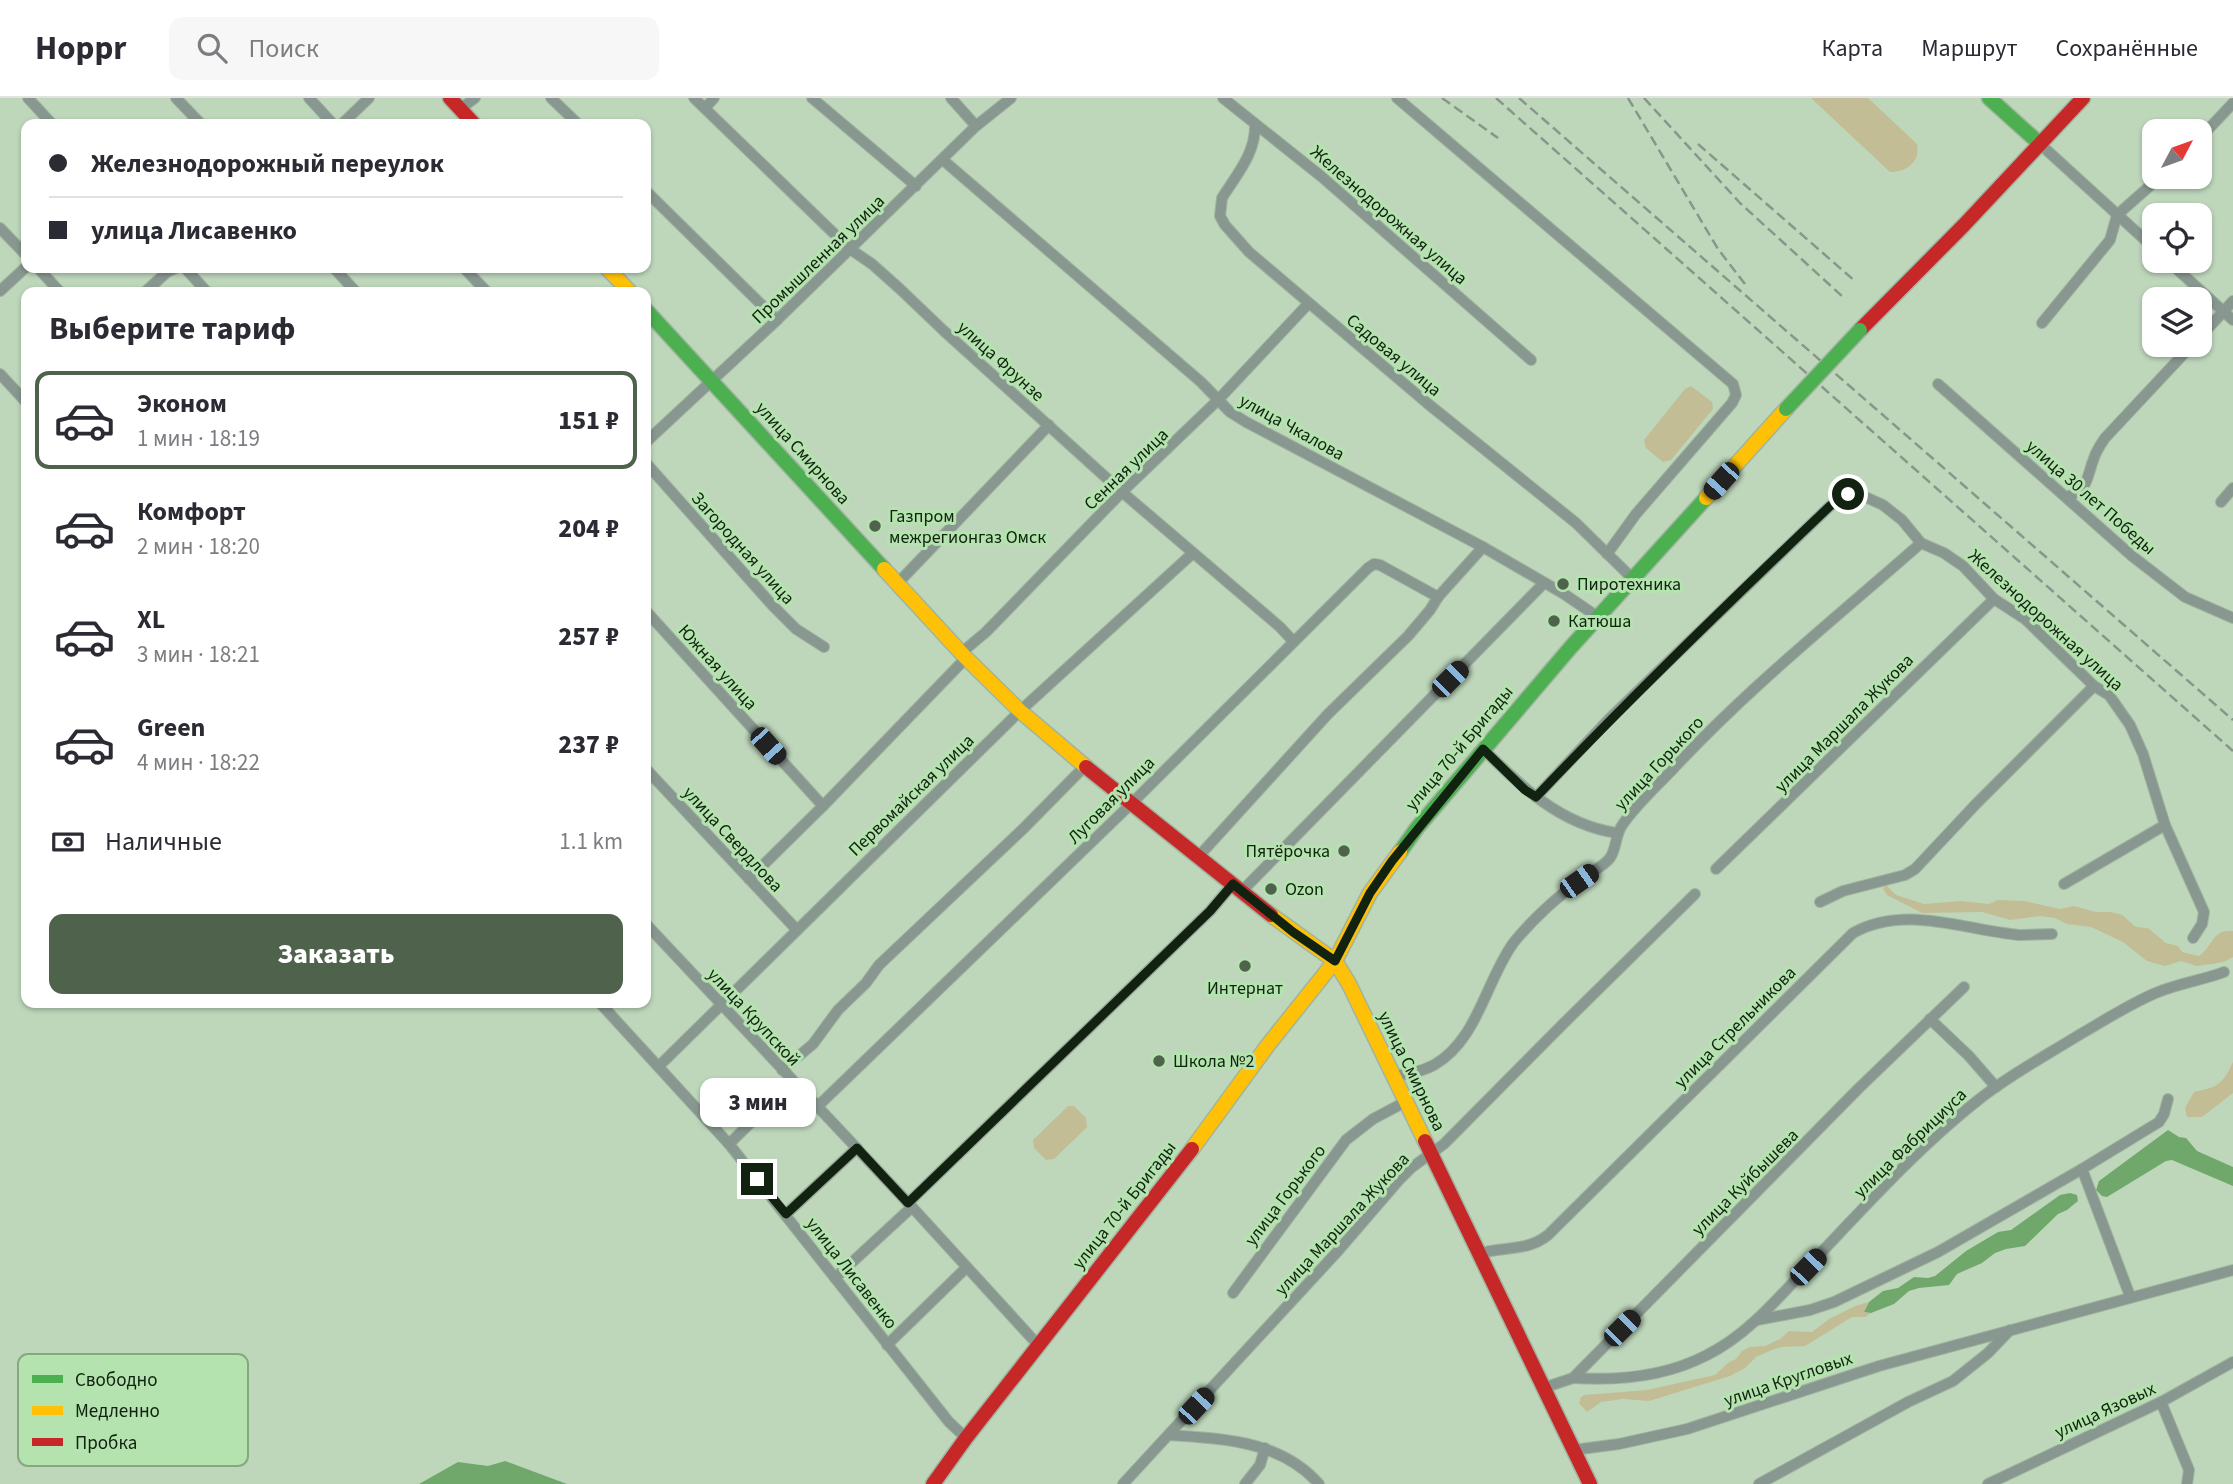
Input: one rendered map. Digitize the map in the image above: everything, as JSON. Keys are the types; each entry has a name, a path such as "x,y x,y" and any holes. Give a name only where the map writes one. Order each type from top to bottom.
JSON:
{"main road":[{"path":"1989,98 2040,144"},
{"name":"улица 70-й Бригады","path":"933,1484 1335,961 1377,882 1417,828 1632,578 1786,409 2083,98"},
{"path":"455,104 469,119"},
{"path":"612,273 625,287"},
{"name":"улица Смирнова","path":"651,315 964,656 1020,710 1085,766 1293,932 1335,961 1349,984 1590,1484"}],"street":[{"path":"28,98 47,119"},
{"path":"176,98 196,119"},
{"path":"309,98 328,119"},
{"path":"347,119 369,98"},
{"path":"455,104 475,98"},
{"path":"551,98 573,119"},
{"name":"улица Фрунзе","path":"695,98 850,249 872,264 1122,492 1293,641"},
{"path":"705,108 714,98"},
{"path":"812,98 916,186"},
{"path":"951,98 976,126"},
{"name":"Промышленная улица","path":"651,437 777,320 976,126 1011,98"},
{"name":"Железнодорожная улица","path":"1223,98 1322,177 1531,360"},
{"path":"1397,98 1733,384 1736,395 1731,403 1636,514 1607,554"},
{"path":"2212,125 2233,103"},
{"name":"Садовая улица","path":"1255,124 1252,151 1222,198 1220,216 1225,225 1250,252 1308,304 1556,507 1632,578"},
{"path":"2040,144 2142,237"},
{"name":"улица Чкалова","path":"943,160 1201,382 1217,400 1246,422 1294,450 1483,547 1598,617"},
{"path":"2042,323 2110,240 2118,215 2147,189"},
{"path":"651,196 777,320"},
{"path":"0,228 21,250"},
{"path":"0,291 21,272"},
{"path":"43,273 56,287"},
{"path":"150,287 166,273"},
{"path":"190,273 202,287"},
{"path":"339,273 351,287"},
{"path":"469,273 481,287"},
{"path":"2181,273 2233,320"},
{"path":"2212,324 2233,301"},
{"name":"Сенная улица","path":"749,879 823,806 1122,492 1217,400 1308,304"},
{"path":"2067,497 2077,493 2085,485 2095,454 2105,438 2182,357"},
{"path":"0,374 21,397"},
{"name":"улица 30 лет Победы","path":"1938,384 2132,556 2185,597 2233,618"},
{"path":"897,584 1049,425"},
{"name":"Загородная улица","path":"651,469 773,606 796,629 824,647"},
{"path":"2221,502 2233,488"},
{"name":"Железнодорожная улица","path":"1536,797 1610,718 1830,506 1848,494 1861,495 1883,505 1902,520 1921,543 1964,566 1994,599 2025,619 2094,686 2109,695 2130,725 2143,754 2165,825 2203,912 2202,924 2193,938"},
{"name":"улица Горького","path":"1393,1076 1434,1065 1462,1039 1500,964 1514,943 1553,902 1609,858 1617,833 1631,813 1743,698 1921,543"},
{"path":"1199,856 1328,713 1408,636 1438,597 1483,547"},
{"name":"Первомайская улица","path":"659,1066 1020,710 1193,553"},
{"name":"Луговая улица","path":"817,1107 1132,803 1293,641 1374,564 1438,597"},
{"path":"835,1278 1237,887 1544,583"},
{"name":"улица Маршала Жукова","path":"1716,869 1994,599"},
{"name":"Южная улица","path":"651,617 823,806"},
{"path":"1820,902 1843,891 1905,875 1915,869 2094,686"},
{"path":"1483,749 1525,790 1574,821 1593,830 1617,833"},
{"path":"782,1070 813,1044 838,1010 866,983 879,965 1024,828 1085,766"},
{"name":"улица Свердлова","path":"651,774 797,930"},
{"path":"2064,884 2165,825"},
{"name":"улица Маршала Жукова","path":"1123,1484 1337,1252 1398,1180 1444,1144 1695,894"},
{"name":"улица Стрельникова","path":"1478,1254 1495,1249 1528,1247 1548,1235 1853,933 1864,926 1912,919 1943,921 2019,935 2052,934"},
{"name":"улица Крупской","path":"651,933 857,1148 1039,1346"},
{"name":"улица Фабрициуса","path":"1573,1378 1618,1379 1648,1376 1679,1367 1726,1345 1756,1320 1956,1118 1996,1087 2139,1000 2224,972"},
{"name":"улица Куйбышева","path":"1543,1388 1573,1378 1964,987"},
{"name":"улица Лисавенко","path":"605,1008 729,1144 949,1422 966,1438"},
{"path":"1930,1019 1969,1056 1996,1087"},
{"path":"729,1144 793,1081"},
{"name":"улица Фабрициуса","path":"1756,1320 1810,1310 1834,1302 1938,1252 2159,1122 2168,1099"},
{"name":"улица Горького","path":"1233,1293 1346,1140 1373,1119 1405,1102"},
{"path":"786,1214 857,1148"},
{"path":"2082,1169 2130,1296"},
{"path":"887,1345 966,1268"},
{"name":"улица Кругловых","path":"1573,1450 1619,1444 1687,1429 1735,1415 1828,1381 2130,1296 2233,1270"},
{"name":"улица Кругловых","path":"1759,1484 1908,1402 1953,1381 2011,1330"},
{"name":"улица Язовых","path":"1988,1484 2161,1402 2233,1362"},
{"path":"2161,1402 2189,1470 2188,1484"},
{"path":"1169,1435 1230,1440 1265,1448 1290,1459 1319,1484"},
{"path":"1245,1484 1265,1456 1265,1448"}],"shaded area":[{"path":"1811,98 1868,98 1917,144 1917,156 1907,168 1890,172"},
{"path":"1691,386 1712,402 1713,409 1671,460 1663,462 1646,448 1644,440 1685,389"},
{"path":"1886,885 1896,895 1924,904 2024,901 2060,909 2074,906 2096,912 2111,912 2122,915 2136,927 2148,928 2166,943 2178,946 2182,952 2199,956 2221,932 2233,931 2233,957 2224,962 2205,965 2196,966 2181,961 2165,966 2147,961 2123,942 2091,927 2067,924 2055,918 2040,916 2010,920 1982,912 1922,913 1887,895 1883,889"},
{"path":"2233,1062 2233,1093 2202,1117 2187,1117 2185,1108 2194,1092 2218,1084 2226,1076"},
{"path":"1068,1106 1074,1106 1086,1118 1087,1127 1054,1159 1046,1160 1034,1148 1033,1140"},
{"path":"2168,1130 2186,1138 2197,1151 2233,1167 2233,1186 2172,1160 2107,1197 2096,1190 2099,1181"},
{"path":"2060,1195 2077,1195 2078,1201 2058,1214 2025,1246 1995,1253 1982,1263 1957,1274 1949,1285 1909,1291 1894,1304 1871,1313 1864,1312 1869,1302 1883,1291 1898,1288 1914,1277 1935,1276 1966,1251 1998,1232 2011,1230"},
{"path":"1869,1302 1864,1312 1871,1313 1865,1317 1852,1317 1805,1346 1772,1350 1756,1357 1745,1368 1730,1376 1649,1401 1623,1399 1601,1402 1587,1412 1579,1403 1585,1395 1647,1390 1715,1375 1750,1347 1765,1346 1789,1331 1812,1332 1829,1319"},
{"path":"505,1461 567,1484 419,1484 458,1462 488,1466"}],"railway":[{"path":"1442,98 1498,138"},
{"path":"1496,98 2233,751"},
{"path":"1519,98 2233,720"},
{"path":"1628,98 1718,249 1748,288"},
{"path":"1644,98 1740,203 1843,297"},
{"path":"1698,144 1856,282"}],"traffic: fast":[{"path":"1989,98 2040,144"},
{"path":"651,315 884,569"},
{"path":"1786,409 1860,330"},
{"path":"1400,852 1417,828 1571,647 1706,498"}],"traffic: slow":[{"path":"612,273 625,287"},
{"path":"1706,498 1786,409"},
{"path":"884,569 966,658 1020,711 1086,767"},
{"path":"1192,1149 1268,1045 1335,961 1370,893 1400,852"},
{"path":"1271,915 1335,961 1349,984 1425,1141"}],"traffic: jam":[{"path":"450,98 469,119"},
{"path":"1860,330 1964,225 2083,98"},
{"path":"1086,767 1271,915"},
{"path":"1425,1141 1590,1484"},
{"path":"933,1484 1192,1149"}],"place":[{"name":"Газпром межрегионгаз Омск","path":"875,526"},
{"name":"Пиротехника","path":"1563,584"},
{"name":"Катюша","path":"1554,621"},
{"name":"Пятёрочка","path":"1344,851"},
{"name":"Ozon","path":"1271,889"},
{"name":"Интернат","path":"1245,966"},
{"name":"Школа №2","path":"1159,1061"}],"route":[{"path":"757,1179 786,1214 857,1148 908,1203 1210,911 1233,884 1293,932 1335,961 1370,893 1392,861 1483,749 1525,790 1536,797 1610,718 1721,610 1830,506 1848,494"}]}
